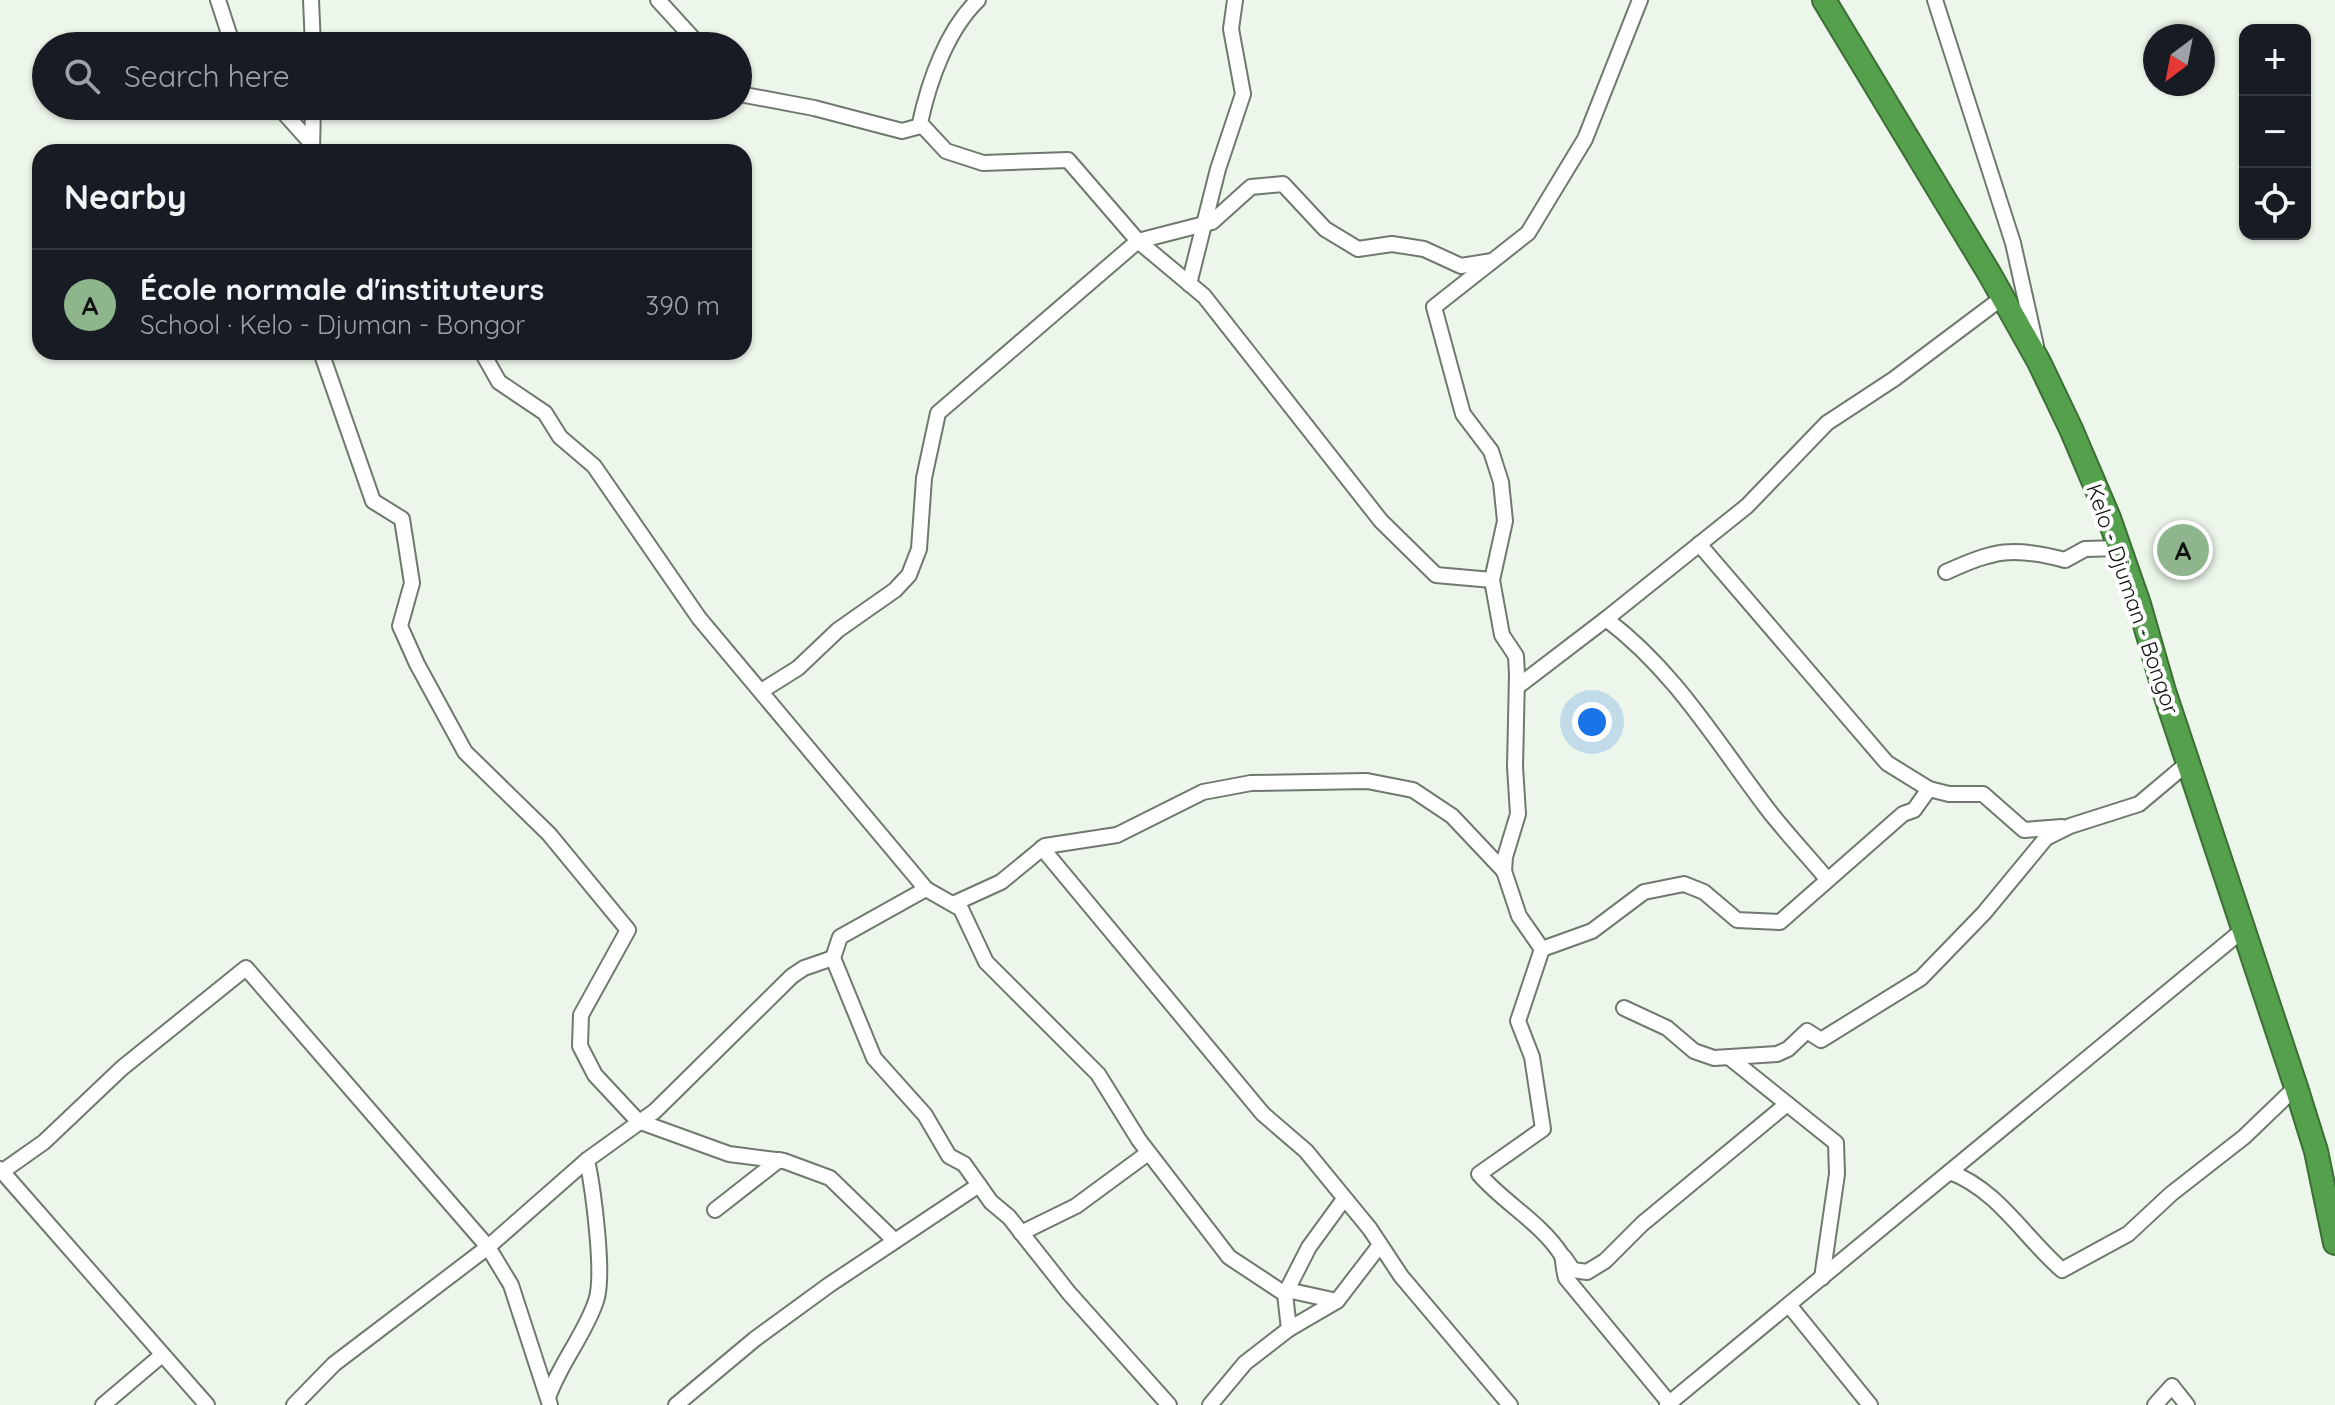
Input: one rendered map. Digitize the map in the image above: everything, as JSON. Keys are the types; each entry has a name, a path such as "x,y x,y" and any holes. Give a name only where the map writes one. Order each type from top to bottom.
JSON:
{"highway":[{"name":"Kelo - Djuman - Bongor","path":"1824,0 2039,362 2071,429 2120,548 2316,1151 2335,1243"}],"street":[{"path":"218,0 228,32"},
{"path":"311,0 312,32"},
{"path":"658,0 687,32"},
{"path":"978,0 957,23 926,95 920,123 946,151 983,163 1068,160 1138,241 1204,296 1381,521 1436,575 1492,580"},
{"path":"1189,284 1203,224 1243,94 1231,29 1235,0"},
{"path":"1542,949 1519,916 1504,871 1518,814 1516,656 1502,635 1492,580 1505,521 1501,482 1491,451 1463,414 1434,307 1528,233 1585,139 1640,0"},
{"path":"1935,0 2013,243 2039,362"},
{"path":"752,96 814,108 902,131 917,127"},
{"path":"289,120 309,144"},
{"path":"312,144 313,120"},
{"path":"763,690 798,668 838,630 895,590 909,575 919,549 924,478 938,413 1138,241 1212,222 1251,187 1283,184 1325,229 1358,249 1392,244 1424,249 1461,266 1492,261"},
{"path":"1517,687 1747,506 1827,423 1894,379 2002,298"},
{"path":"324,360 373,501 402,519 412,583 400,626 417,664 465,752 549,834 628,930 581,1015 580,1046 595,1075 638,1121 729,1154 779,1160 830,1178 895,1241"},
{"path":"487,360 499,382 545,413 560,437 594,466 699,618 763,690 926,889 955,903 966,915 986,962 1098,1074 1148,1153 1229,1257 1286,1292 1337,1301"},
{"path":"1699,544 1887,763 1929,789 1949,794 1983,794 2024,830 2070,826 2139,804 2189,762"},
{"path":"1946,572 1981,556 2026,549 2065,560 2085,549 2120,548"},
{"path":"1606,619 1648,655 1700,713 1766,807 1827,879"},
{"path":"955,903 1001,882 1042,848 1117,835 1203,792 1251,783 1367,781 1413,790 1452,816 1504,871"},
{"path":"1542,949 1592,931 1644,892 1658,887 1690,885 1737,920 1773,923 1790,915 1903,814 1914,810 1929,789"},
{"path":"1624,1008 1667,1028 1703,1056 1730,1058 1777,1054 1788,1049 1807,1031 1821,1040 1921,978 1984,913 2037,847 2070,826"},
{"path":"1042,848 1263,1114 1306,1151 1510,1405"},
{"path":"926,889 840,937 833,958 874,1058 925,1115 949,1156 964,1164 1069,1293 1169,1405"},
{"path":"1563,1256 1566,1278 1669,1404 2244,929"},
{"path":"1542,949 1518,1021 1532,1057 1543,1129 1479,1174 1501,1200 1536,1224 1573,1270 1587,1272 1605,1261 1642,1224 1787,1104"},
{"path":"294,1405 334,1364 488,1247 587,1160 655,1111 792,976 804,968 833,958"},
{"path":"207,1405 1,1170 44,1142 122,1068 246,968 488,1247 511,1285 550,1400"},
{"path":"1730,1058 1836,1143 1822,1278"},
{"path":"1950,1172 1996,1200 2034,1246 2062,1270 2128,1234 2171,1194 2244,1137 2296,1087"},
{"path":"1021,1233 1076,1206 1148,1153"},
{"path":"550,1400 559,1367 597,1300 594,1190 587,1160"},
{"path":"715,1210 779,1160"},
{"path":"676,1405 755,1339 979,1185"},
{"path":"1289,1329 1286,1292 1309,1247 1344,1199"},
{"path":"1210,1405 1245,1363 1289,1329 1337,1301 1380,1245"},
{"path":"1789,1305 1870,1405"},
{"path":"103,1405 162,1355"},
{"path":"2155,1405 2172,1386 2187,1405"}],"place":[{"name":"École normale d'instituteurs","path":"2183,550"}]}
